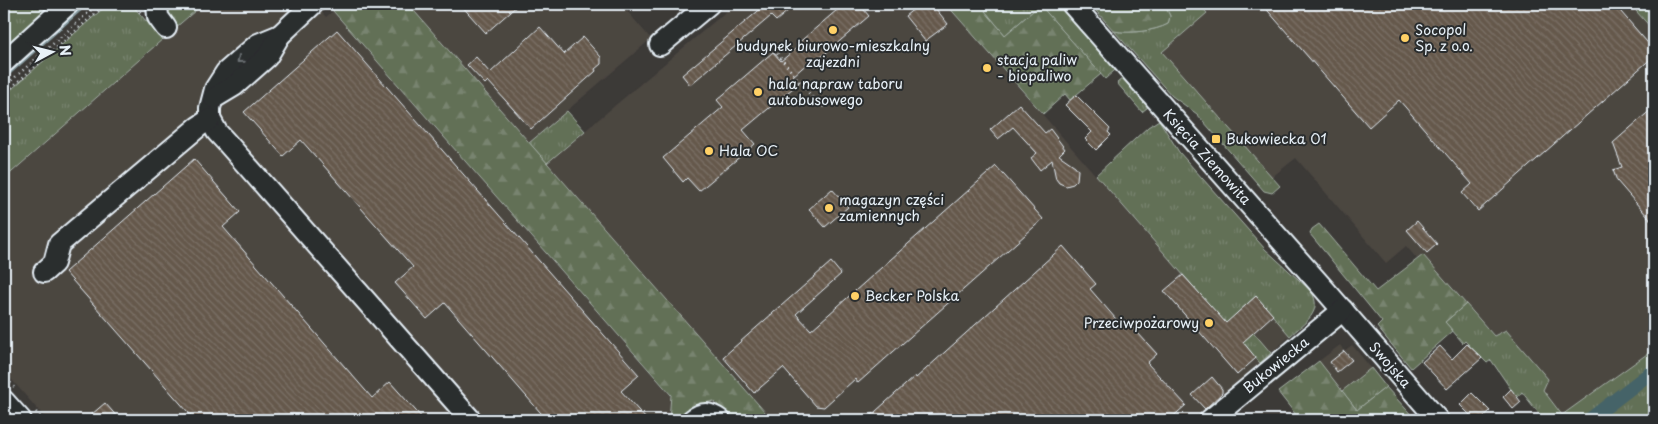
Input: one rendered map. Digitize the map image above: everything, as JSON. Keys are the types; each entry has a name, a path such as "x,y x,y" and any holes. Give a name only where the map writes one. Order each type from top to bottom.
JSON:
{"street":[{"path":"4,62 68,4"},
{"path":"157,4 158,17 166,28"},
{"path":"313,4 280,35 267,57 234,86 214,98 210,108 210,119 217,132 471,420"},
{"path":"660,45 709,4"},
{"name":"Księcia Ziemowita","path":"1072,4 1342,310"},
{"path":"44,272 54,263 59,244 210,119"},
{"name":"Bukowiecka","path":"1210,420 1342,310"},
{"name":"Swojska","path":"1342,310 1438,420"},
{"path":"4,401 20,420"},
{"path":"695,418 704,413 720,420"}],"path":[{"path":"4,86 98,4"},
{"path":"4,94 106,4"},
{"path":"771,46 812,97 825,108"}],"shaded area":[{"path":"203,4 314,4 326,17 333,11 671,396 669,420 47,420 4,371 4,179"},
{"path":"408,4 621,4 651,39 529,143"},
{"path":"735,4 946,4 1260,363 1192,420 772,420 547,163"},
{"path":"1199,4 1630,4 1654,31 1654,349 1562,415 1543,390 1423,256 1418,260 1406,246 1386,263 1296,158 1272,177 1161,52 1207,13"},
{"path":"1256,296 1290,336 1271,353 1237,313"},
{"path":"1340,345 1344,351 1352,345 1371,368 1342,391 1319,361"}],"green space":[{"path":"4,4 55,4 4,50"},
{"path":"108,4 131,4 156,32 158,30 164,38 4,179 4,96"},
{"path":"165,4 203,4 174,29 166,13"},
{"path":"334,4 408,4 772,420 733,420 714,401 695,405 675,420 669,420 671,395 333,11"},
{"path":"946,4 994,4 985,11 1005,35 1040,5 1101,74 1070,100 1065,94 1043,114"},
{"path":"994,4 1057,4 1115,70 1105,79 1040,5 1005,35 985,11"},
{"path":"1090,4 1164,4 1170,16 1168,24 1156,28 1134,32 1120,32 1114,31"},
{"path":"1164,4 1199,4 1207,13 1162,52 1280,186 1272,193 1264,191 1197,114 1172,96 1114,31 1142,31 1168,24 1170,16"},
{"path":"1644,4 1654,4 1654,31 1636,11"},
{"path":"1123,78 1148,107 1142,112 1117,83"},
{"path":"567,111 585,131 547,163 529,143"},
{"path":"1159,120 1179,152 1265,249 1311,291 1314,298 1314,311 1311,316 1290,336 1256,296 1237,313 1271,353 1260,363 1096,175 1148,127"},
{"path":"1319,224 1376,291 1423,255 1466,304 1445,322 1453,331 1411,368 1377,327 1382,322 1310,234 1312,229"},
{"path":"1466,304 1494,336 1506,330 1548,379 1543,390 1562,415 1654,349 1654,420 1544,420 1522,392 1517,398 1491,360 1487,363 1465,341 1463,343 1445,322"},
{"path":"1319,361 1357,410 1386,387 1416,420 1300,420 1278,392"},
{"path":"1371,368 1386,387 1357,410 1342,391"}],"building":[{"path":"460,4 519,4 486,33"},
{"path":"761,4 796,4 776,21 771,16 690,85 682,75 764,6"},
{"path":"844,4 859,4 869,16 813,64 810,61 793,76 799,83 743,130 755,144 699,191 687,178 683,182 663,158 723,107 717,100 773,52 781,61 798,47 796,45"},
{"path":"920,4 932,4 948,24 925,41 905,16"},
{"path":"1262,4 1614,4 1654,50 1654,56 1478,211 1462,193 1472,184 1399,100 1369,127"},
{"path":"540,27 564,54 583,37 601,57 601,64 595,69 596,71 531,129 488,81 485,84 467,65 476,57 490,73"},
{"path":"337,30 639,375 621,391 647,420 547,420 445,303 427,319 395,283 413,267 301,140 283,156 244,112"},
{"path":"1076,95 1110,129 1108,132 1111,135 1096,150 1085,139 1092,132 1065,105"},
{"path":"1019,104 1045,133 1050,129 1065,149 1059,155 1078,170 1077,180 1073,184 1066,186 1059,183 1056,179 1052,160 1040,170 1031,158 1037,153 1013,127 998,139 990,130"},
{"path":"1654,107 1654,224 1617,181 1613,170 1622,167 1613,143"},
{"path":"194,159 240,212 223,227 372,398 390,382 424,420 195,420 65,272"},
{"path":"996,166 1043,219 858,383 855,379 824,407 816,406 783,368 754,393 723,357 831,262 841,274 796,314 811,330"},
{"name":"magazyn części zamiennych","path":"832,189 848,207 825,227 809,209"},
{"path":"1417,221 1437,244 1427,253 1407,230"},
{"path":"1063,246 1096,284 1090,289 1122,326 1127,321 1157,354 1147,363 1186,405 1169,420 866,420 915,376 916,378"},
{"path":"1183,275 1226,323 1256,296 1273,315 1243,342 1256,358 1237,375 1164,291"},
{"path":"1467,344 1482,358 1447,389 1422,362 1440,346 1452,359"},
{"path":"1344,351 1352,360 1337,372 1330,362"},
{"path":"1212,377 1222,389 1222,393 1205,409 1192,395"},
{"path":"1511,389 1521,402 1513,409 1503,397"},
{"path":"1472,393 1490,411 1480,420 1475,420 1460,405"},
{"path":"105,403 120,420 85,420"}],"waterway":[{"path":"10,72 86,4"},
{"path":"1589,420 1654,370"}],"place":[{"name":"budynek biurowo-mieszkalny zajezdni","path":"833,30"},
{"name":"Socopol Sp. z o.o.","path":"1405,38"},
{"name":"stacja paliw - biopaliwo","path":"987,68"},
{"name":"hala napraw taboru autobusowego","path":"758,92"},
{"name":"Bukowiecka 01","path":"1216,139"},
{"name":"Hala OC","path":"709,151"},
{"name":"magazyn części zamiennych","path":"829,208"},
{"name":"Becker Polska","path":"855,296"},
{"name":"Przeciwpożarowy","path":"1209,323"}]}
